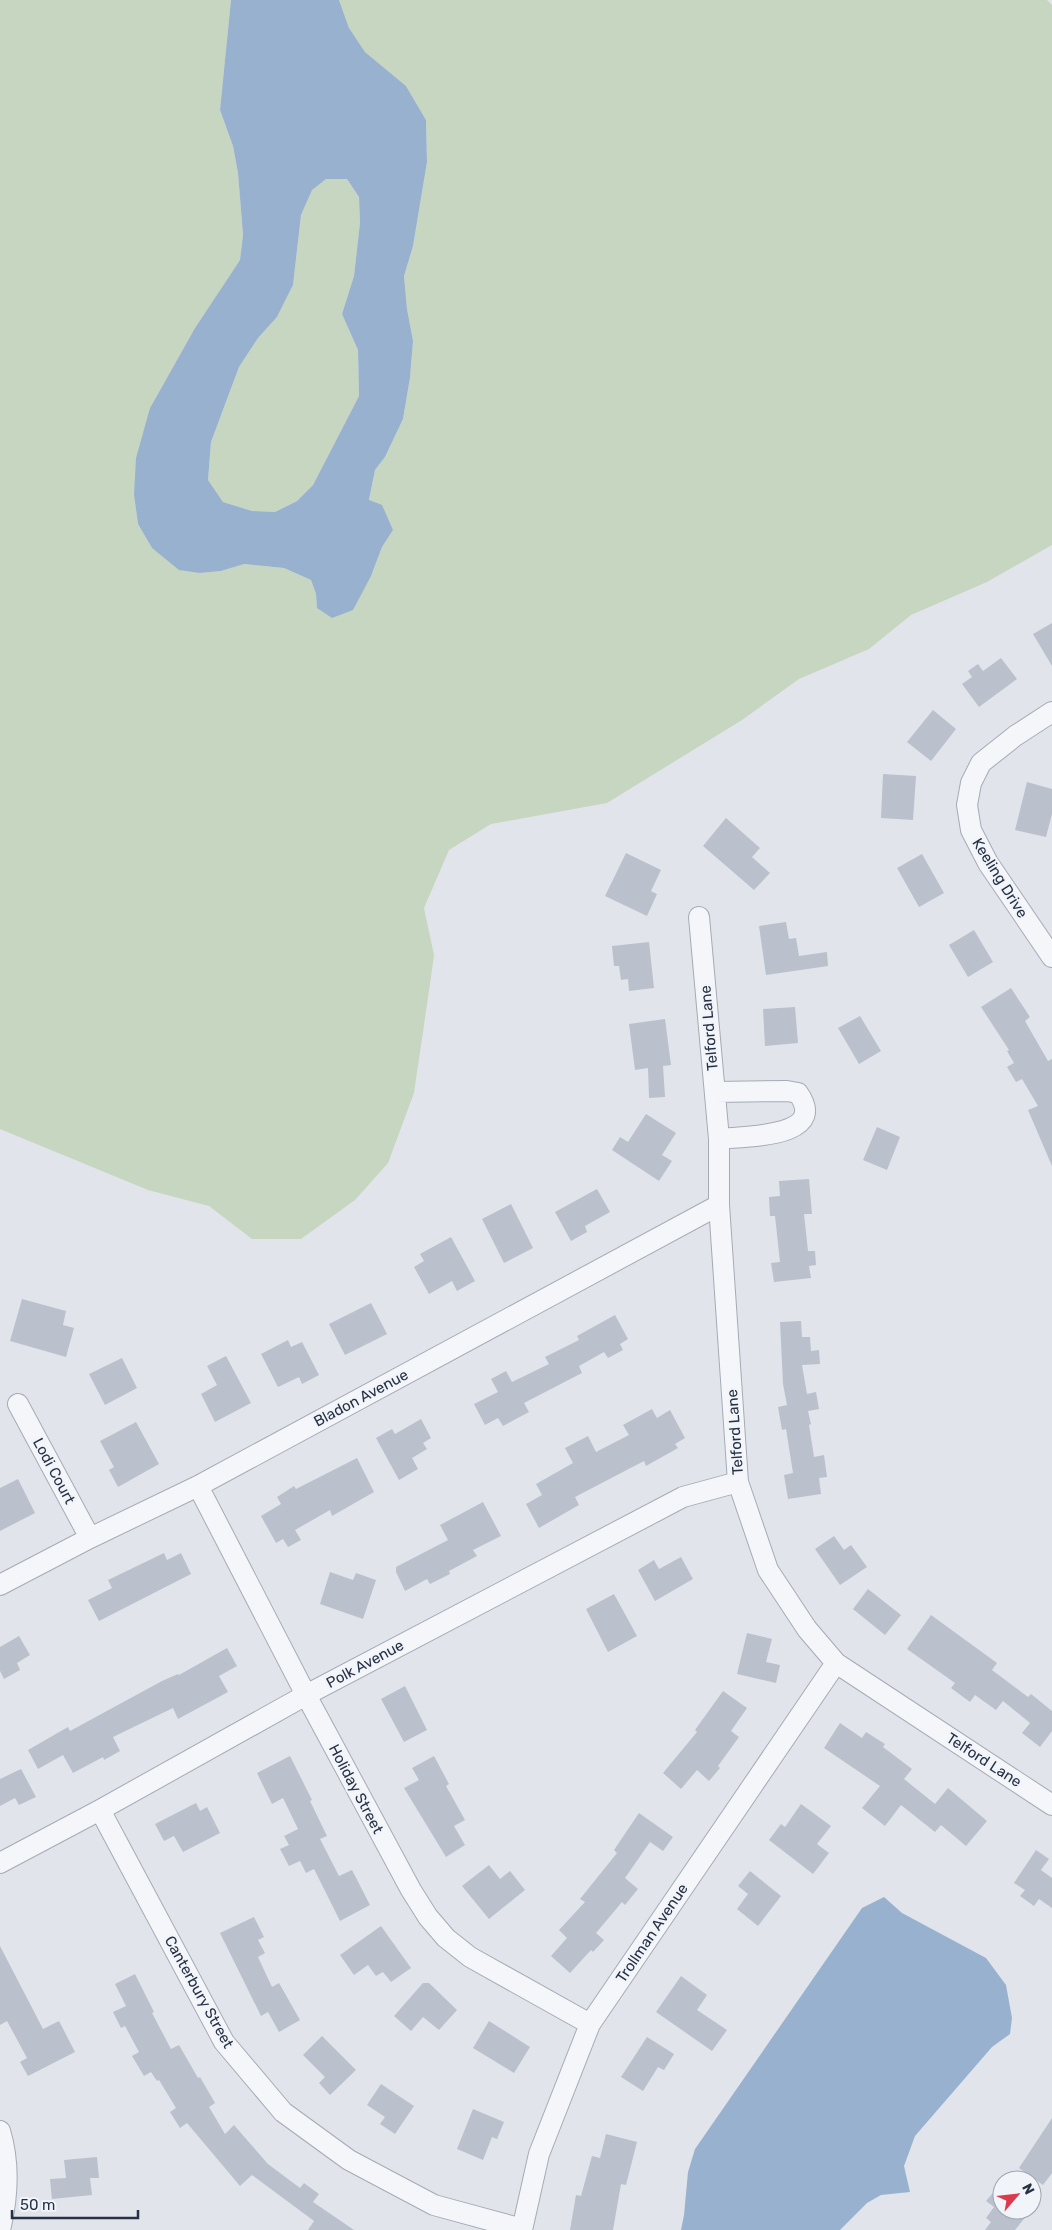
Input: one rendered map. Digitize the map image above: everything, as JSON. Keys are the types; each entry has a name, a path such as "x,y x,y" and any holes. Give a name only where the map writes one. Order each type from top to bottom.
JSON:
{"street":[{"name":"Keeling Drive","path":"1052,712 1015,736 981,763 971,783 967,805 971,830 988,862 1052,957"},
{"name":"Telford Lane","path":"699,917 720,1139 719,1205 738,1482 768,1570 807,1629 836,1662 1052,1806"},
{"path":"715,1092 786,1091 798,1093 803,1100 805,1109 804,1117 798,1126 787,1131 720,1139"},
{"name":"Bladon Avenue","path":"0,1585 90,1538 198,1486 719,1205"},
{"name":"Lodi Court","path":"18,1404 90,1538"},
{"name":"Polk Avenue","path":"0,1863 100,1810 306,1695 683,1497 738,1482"},
{"name":"Holiday Street","path":"198,1486 306,1695 411,1890 428,1917 446,1938 470,1957 590,2024"},
{"name":"Trollman Avenue","path":"522,2229 539,2154 590,2024 836,1662"},
{"name":"Canterbury Street","path":"100,1810 224,2042 283,2112 349,2160 434,2205 522,2229"},
{"path":"0,2131 7,2165 7,2185 0,2230"}],"green space":[{"path":"0,0 231,0 220,110 233,146 238,173 243,235 240,260 195,328 150,408 134,495 138,524 152,548 200,573 221,571 243,564 284,568 311,580 316,594 317,608 371,576 382,547 393,530 369,501 375,470 385,457 403,419 410,378 413,341 407,309 404,276 413,246 427,162 426,120 406,86 365,52 349,28 339,0 1047,0 1052,5 1052,545 987,582 911,615 869,649 799,679 742,720 607,803 491,824 449,850 424,908 434,955 430,984 414,1093 388,1163 355,1200 301,1239 252,1239 209,1206 148,1190 0,1129"},
{"path":"326,179 347,179 359,197 360,223 354,276 342,314 358,350 359,396 313,485 297,501 275,512 252,511 223,502 208,480 211,442 239,367 258,338 277,317 293,285 301,215 312,189"}],"water":[{"path":"231,0 339,0 349,28 365,52 406,86 426,120 427,162 413,246 404,276 407,309 413,341 410,378 403,419 385,457 375,470 369,500 382,505 393,530 382,547 371,576 353,610 332,618 317,608 316,594 311,580 284,568 244,564 221,571 200,573 179,570 152,548 138,524 134,495 136,458 150,408 195,328 240,260 243,235 238,173 233,146 220,110","holes":["326,179 347,179 359,197 360,223 354,276 342,314 358,350 359,396 313,485 297,501 275,512 252,511 223,502 208,480 211,442 239,367 258,338 277,317 293,285 301,215 312,190"]},
{"path":"884,1897 902,1913 986,1958 1006,1985 1012,2018 1010,2034 992,2047 915,2136 904,2166 910,2192 881,2195 867,2203 840,2230 681,2230 688,2172 695,2149 862,1908"}],"building":[{"path":"1052,623 1052,666 1033,634"},
{"path":"1001,658 1017,679 979,707 962,684 972,677 968,671 978,664 983,671"},
{"path":"933,710 956,729 931,761 907,742"},
{"path":"883,774 916,776 913,820 881,818"},
{"path":"1027,782 1052,789 1052,814 1046,837 1015,830"},
{"path":"726,818 760,848 752,857 770,873 754,890 703,846"},
{"path":"626,853 661,870 651,891 657,894 647,916 605,896"},
{"path":"922,854 944,893 919,907 897,868"},
{"path":"786,922 789,939 796,938 799,956 827,952 828,966 766,975 759,926"},
{"path":"974,930 993,962 968,977 949,945"},
{"path":"649,942 654,988 629,991 628,979 621,980 619,966 614,966 612,946"},
{"path":"1011,988 1030,1017 1025,1021 1048,1061 1052,1059 1052,1166 1028,1110 1038,1106 1022,1079 1016,1082 1007,1067 1014,1063 1007,1051 1009,1050 981,1007"},
{"path":"795,1007 798,1043 765,1046 763,1009"},
{"path":"860,1016 881,1051 859,1064 838,1028"},
{"path":"665,1019 671,1065 663,1066 665,1097 649,1098 648,1068 635,1070 629,1024"},
{"path":"646,1114 676,1133 662,1155 672,1161 659,1181 612,1150 620,1137 628,1142"},
{"path":"877,1127 900,1137 887,1170 863,1160"},
{"path":"809,1179 812,1214 804,1214 808,1251 815,1251 816,1265 809,1266 811,1278 774,1282 771,1263 780,1262 775,1216 770,1216 769,1197 780,1196 779,1181"},
{"path":"597,1189 610,1212 585,1226 587,1232 571,1241 555,1212"},
{"path":"511,1204 533,1248 504,1263 482,1219"},
{"path":"451,1237 475,1281 457,1291 452,1281 429,1294 414,1267 424,1261 420,1254"},
{"path":"22,1299 66,1311 63,1325 74,1328 66,1357 10,1341"},
{"path":"371,1303 387,1334 345,1355 329,1324"},
{"path":"615,1315 628,1339 620,1344 623,1350 608,1358 604,1352 579,1366 582,1373 524,1403 529,1412 503,1426 498,1418 485,1425 474,1404 498,1392 491,1379 506,1371 512,1382 549,1364 545,1357 579,1340 577,1336"},
{"path":"801,1321 802,1337 810,1337 811,1351 819,1350 820,1364 802,1365 807,1394 816,1392 819,1409 808,1411 814,1457 824,1455 827,1477 819,1478 821,1494 788,1499 784,1475 793,1473 786,1429 782,1430 778,1407 787,1405 783,1384 780,1322"},
{"path":"288,1340 291,1347 302,1342 319,1375 302,1384 299,1377 278,1387 261,1354"},
{"path":"226,1356 251,1403 215,1422 201,1394 217,1385 207,1366"},
{"path":"122,1358 137,1388 105,1405 89,1374"},
{"path":"652,1409 657,1418 670,1410 685,1438 675,1444 678,1448 646,1466 644,1461 575,1497 579,1505 539,1528 526,1504 542,1495 536,1484 573,1463 565,1448 588,1436 596,1452 629,1435 623,1425"},
{"path":"421,1419 431,1438 423,1443 427,1449 412,1458 418,1469 399,1480 376,1438 392,1429 395,1434"},
{"path":"136,1422 159,1464 118,1487 109,1470 114,1467 100,1441"},
{"path":"357,1458 374,1492 332,1516 330,1510 295,1530 301,1540 288,1547 283,1539 276,1543 261,1516 281,1504 277,1497 294,1486 296,1489"},
{"path":"18,1479 35,1513 0,1531 0,1488"},
{"path":"483,1502 501,1536 473,1550 477,1556 449,1571 450,1574 430,1584 427,1579 405,1591 396,1572 396,1567 448,1540 440,1525"},
{"path":"834,1536 844,1550 851,1545 867,1567 840,1585 815,1549"},
{"path":"164,1553 167,1560 181,1553 191,1574 99,1621 88,1600 112,1588 108,1580"},
{"path":"681,1557 693,1579 655,1601 638,1570 654,1560 659,1569"},
{"path":"330,1572 353,1580 356,1573 376,1580 363,1619 320,1604"},
{"path":"868,1589 901,1615 885,1635 853,1609"},
{"path":"614,1594 637,1636 608,1652 586,1609"},
{"path":"931,1615 997,1663 992,1670 1028,1697 1031,1694 1052,1711 1052,1731 1040,1747 1022,1733 1030,1723 1003,1701 996,1710 975,1695 970,1702 951,1688 955,1683 907,1649"},
{"path":"747,1633 772,1639 766,1662 780,1665 776,1683 737,1674"},
{"path":"19,1636 30,1655 17,1663 20,1670 4,1679 0,1671 0,1647"},
{"path":"227,1648 237,1666 219,1676 228,1692 178,1719 173,1708 113,1737 120,1751 104,1760 103,1757 73,1773 63,1755 38,1769 28,1750 68,1727 70,1731"},
{"path":"405,1686 427,1730 404,1742 381,1699"},
{"path":"723,1691 747,1708 731,1731 739,1737 718,1766 720,1768 709,1781 697,1770 681,1789 663,1773 697,1732 695,1730"},
{"path":"840,1723 862,1738 866,1732 885,1744 883,1747 912,1769 904,1779 935,1804 948,1788 987,1821 966,1846 941,1825 935,1832 901,1805 885,1826 862,1808 880,1786 824,1748"},
{"path":"290,1756 327,1836 320,1839 339,1876 352,1870 370,1905 340,1921 314,1869 306,1873 300,1861 289,1866 280,1849 289,1845 284,1836 298,1829 283,1798 272,1804 257,1773"},
{"path":"434,1756 449,1784 446,1786 465,1820 454,1826 465,1845 446,1857 404,1788 419,1780 412,1768"},
{"path":"21,1769 36,1797 19,1805 15,1798 0,1806 0,1779"},
{"path":"196,1803 200,1811 207,1807 220,1833 183,1852 174,1836 164,1841 155,1824"},
{"path":"801,1804 831,1826 817,1844 829,1853 813,1874 769,1840 781,1824 785,1827"},
{"path":"639,1813 673,1837 663,1851 650,1842 625,1878 638,1889 625,1905 622,1902 596,1933 604,1940 593,1952 591,1950 570,1973 551,1956 567,1938 559,1930 585,1902 580,1899 617,1853 614,1850"},
{"path":"1036,1850 1049,1859 1041,1870 1052,1878 1052,1908 1039,1899 1034,1906 1020,1896 1025,1890 1014,1883"},
{"path":"489,1865 500,1879 510,1871 525,1890 489,1919 462,1886"},
{"path":"750,1871 781,1896 758,1926 737,1909 748,1894 738,1886"},
{"path":"254,1917 264,1937 258,1940 265,1953 258,1957 272,1987 279,1983 300,2020 279,2032 268,2012 261,2016 220,1933"},
{"path":"381,1926 411,1968 391,1982 383,1972 376,1976 368,1965 354,1975 340,1955"},
{"path":"0,1946 43,2029 59,2021 75,2052 28,2076 20,2062 27,2058 7,2021 0,2025"},
{"path":"135,1974 154,2012 152,2013 171,2049 179,2045 215,2103 209,2107 225,2134 234,2125 268,2164 300,2188 304,2183 319,2194 313,2202 354,2230 308,2230 314,2221 252,2175 240,2186 187,2123 180,2128 170,2112 176,2108 159,2080 157,2081 151,2072 144,2076 132,2056 139,2052 125,2026 121,2028 113,2012 126,2006 115,1984"},
{"path":"681,1976 707,1995 697,2010 727,2030 712,2051 656,2012"},
{"path":"423,1983 429,1983 457,2010 439,2030 423,2017 411,2031 394,2016"},
{"path":"489,2021 530,2047 514,2073 473,2048"},
{"path":"322,2036 356,2070 330,2095 319,2083 325,2077 303,2055"},
{"path":"647,2037 674,2054 664,2070 658,2067 643,2091 621,2077"},
{"path":"381,2084 414,2106 395,2134 380,2124 385,2117 367,2105"},
{"path":"473,2109 504,2122 497,2139 492,2137 483,2160 457,2149"},
{"path":"1052,2118 1052,2173 1043,2185 1042,2170 1022,2170 1019,2168"},
{"path":"606,2134 637,2142 626,2185 621,2184 613,2230 570,2230 576,2195 581,2196 592,2156 600,2158"},
{"path":"97,2157 99,2178 90,2178 92,2195 52,2199 50,2179 66,2178 64,2160"},
{"path":"992,2194 992,2206 986,2201"},
{"path":"992,2210 992,2220 1023,2220 1015,2230 985,2230 991,2222 986,2218"}]}
